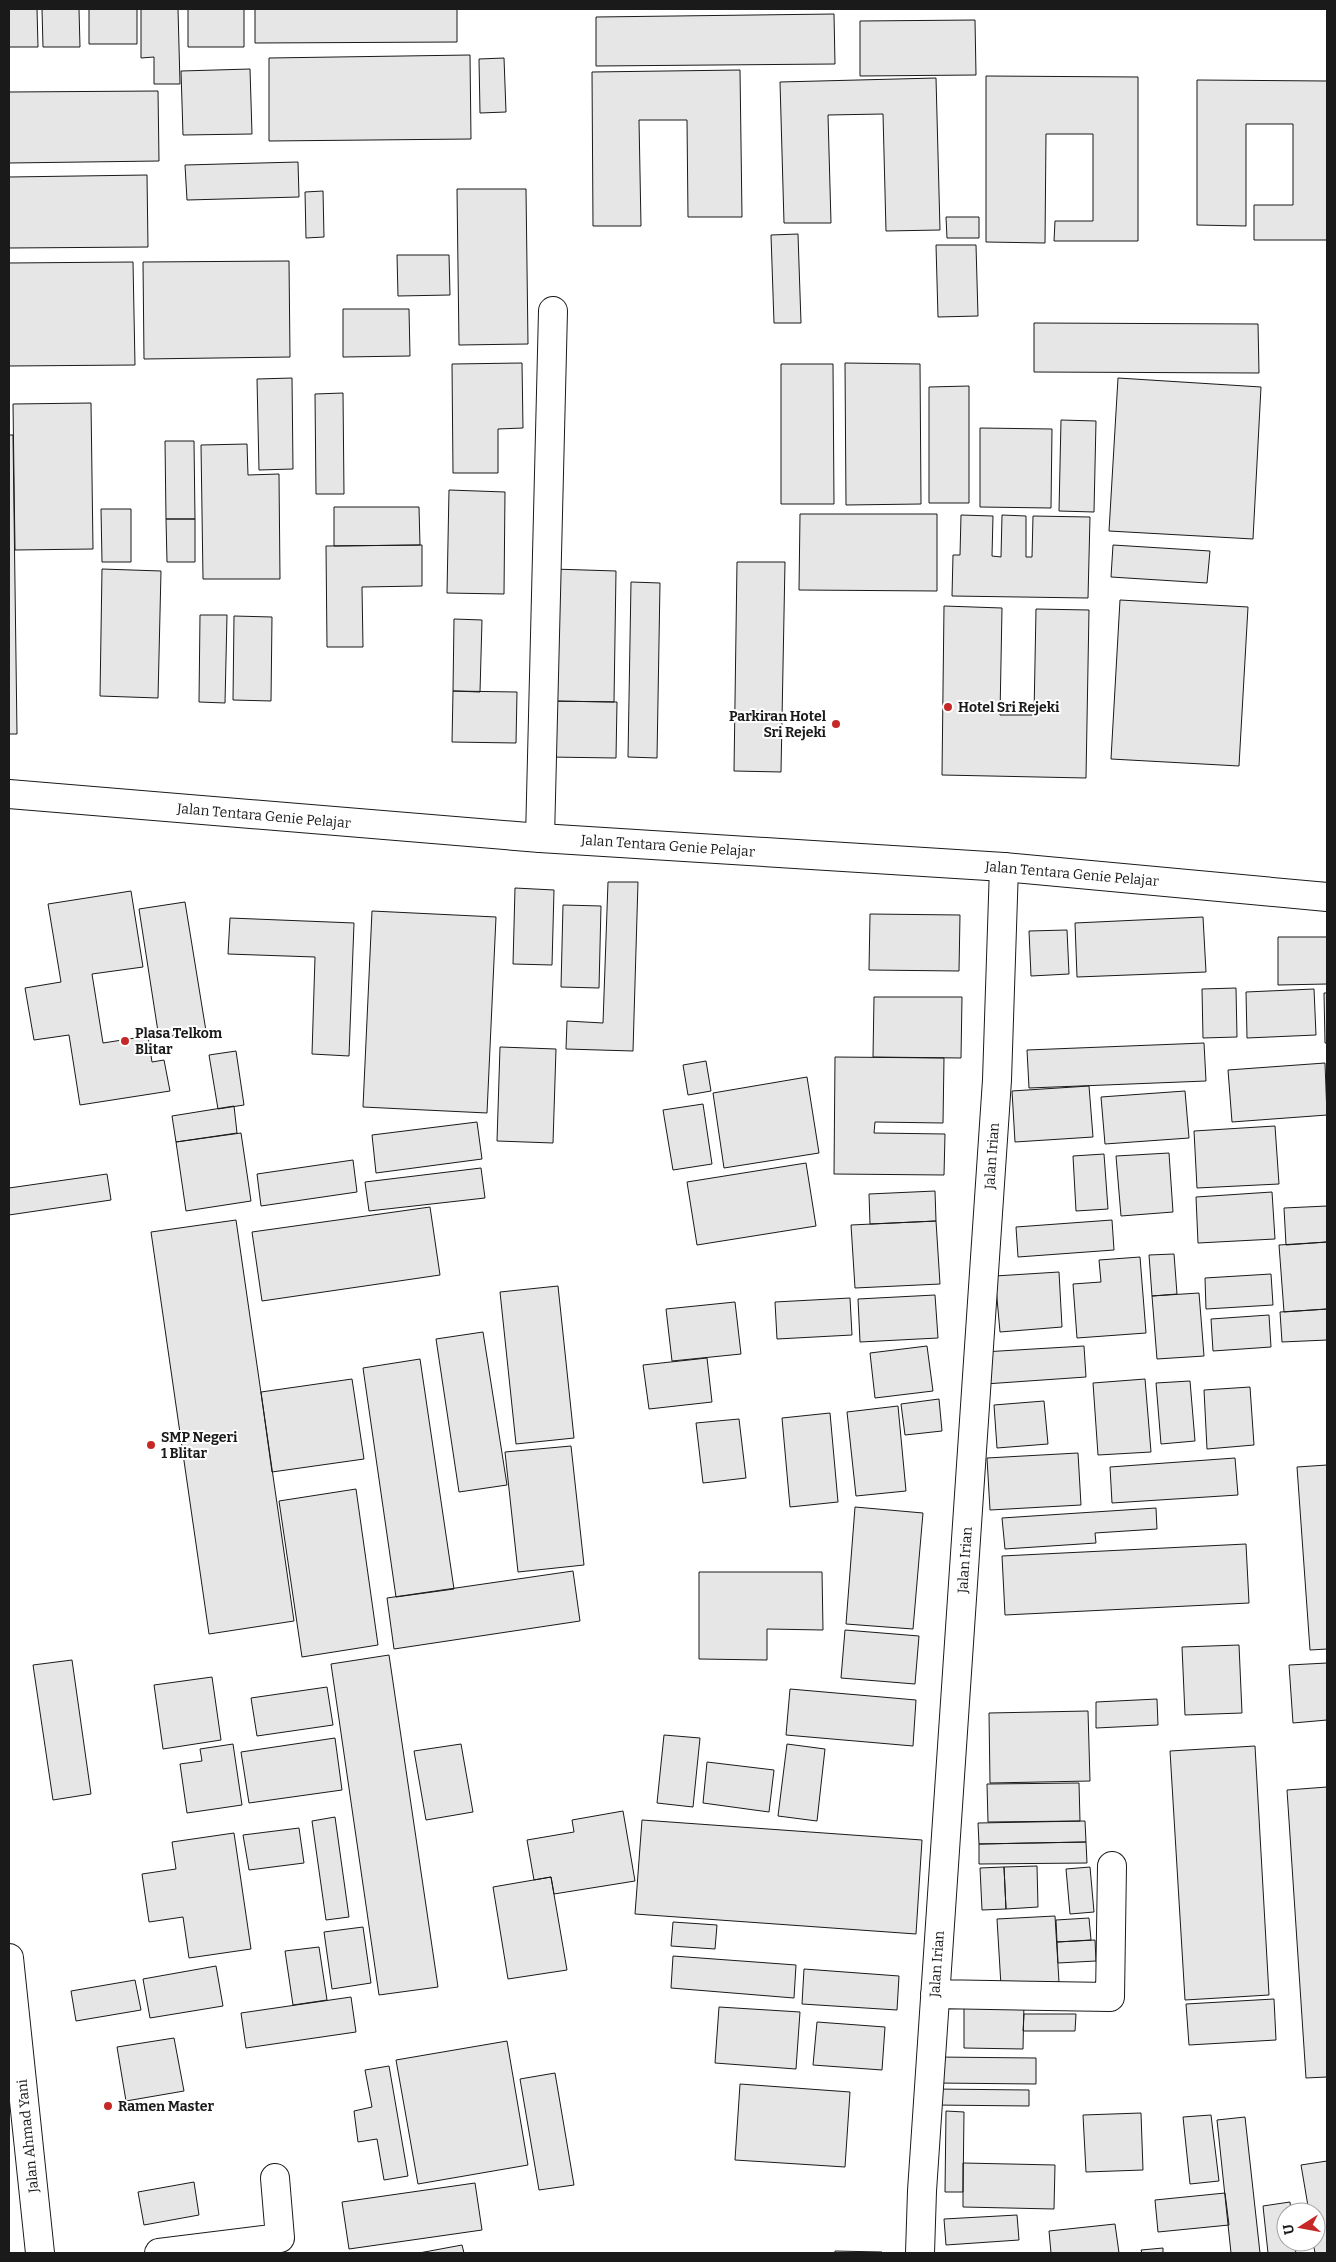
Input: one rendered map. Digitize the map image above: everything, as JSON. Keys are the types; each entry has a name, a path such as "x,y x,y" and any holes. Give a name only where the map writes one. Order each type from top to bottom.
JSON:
{"street":[{"path":"540,838 553,311"},
{"name":"Jalan Tentara Genie Pelajar","path":"9,794 540,838 1004,867 1327,897"},
{"name":"Jalan Irian","path":"920,2253 935,1994 997,1080 1004,867"},
{"path":"935,1994 1110,1996 1112,1866"},
{"name":"Jalan Ahmad Yani","path":"9,1958 40,2253"},
{"path":"159,2253 280,2238 274,2178"}],"building":[{"path":"9,9 37,9 38,47 9,47"},
{"path":"42,9 79,9 80,47 43,47"},
{"path":"89,9 137,9 137,44 89,44"},
{"path":"141,9 178,9 180,84 154,84 154,57 141,58"},
{"path":"188,9 244,9 244,47 188,47"},
{"path":"255,9 457,9 457,42 255,43"},
{"path":"834,14 835,64 596,66 596,17"},
{"path":"975,20 976,75 860,76 860,21"},
{"path":"470,55 471,139 269,141 269,58"},
{"path":"504,58 506,112 480,113 479,59"},
{"path":"250,69 252,134 183,135 181,71"},
{"path":"740,70 742,217 688,217 687,120 639,120 641,226 593,226 592,72"},
{"path":"986,76 1138,77 1138,241 1054,241 1055,221 1093,221 1093,134 1046,134 1045,243 986,242"},
{"path":"936,78 940,230 886,231 883,114 828,115 831,223 784,223 780,82"},
{"path":"1197,80 1327,81 1327,240 1254,240 1254,205 1293,205 1293,124 1246,124 1246,226 1197,225"},
{"path":"158,91 159,161 9,163 9,92"},
{"path":"298,162 299,197 187,200 185,165"},
{"path":"147,175 148,247 9,248 9,177"},
{"path":"457,189 526,189 528,344 459,345"},
{"path":"323,191 324,237 306,238 305,192"},
{"path":"946,217 979,217 979,238 947,238"},
{"path":"798,234 801,323 774,323 771,235"},
{"path":"936,245 976,245 978,316 938,317"},
{"path":"397,255 449,255 450,295 398,296"},
{"path":"289,261 290,357 144,359 143,262"},
{"path":"133,262 135,365 9,366 9,263"},
{"path":"343,309 409,309 410,356 343,357"},
{"path":"1034,323 1258,324 1259,373 1034,372"},
{"path":"522,363 523,428 498,429 498,473 453,473 452,364"},
{"path":"845,363 920,364 921,504 846,505"},
{"path":"781,364 833,364 834,504 781,504"},
{"path":"292,378 293,469 259,470 257,379"},
{"path":"1118,378 1261,387 1253,539 1109,531"},
{"path":"969,386 969,503 929,503 929,387"},
{"path":"343,393 344,494 316,494 315,394"},
{"path":"91,403 93,549 15,550 13,404"},
{"path":"1061,420 1096,421 1094,512 1059,511"},
{"path":"980,428 1052,429 1051,508 980,507"},
{"path":"9,435 13,435 17,734 9,734"},
{"path":"165,441 194,441 195,519 166,519"},
{"path":"247,444 248,475 279,474 280,579 203,579 201,445"},
{"path":"449,490 505,492 504,594 447,593"},
{"path":"334,507 419,507 420,545 334,546"},
{"path":"101,509 131,509 131,562 102,562"},
{"path":"800,514 937,514 937,591 799,590"},
{"path":"961,515 993,516 992,556 1001,557 1002,515 1026,516 1026,557 1032,557 1033,516 1090,517 1088,598 952,596 953,555 960,555"},
{"path":"166,519 195,519 195,562 167,562"},
{"path":"422,545 422,586 362,587 363,647 327,647 326,546"},
{"path":"1113,545 1210,551 1207,583 1111,577"},
{"path":"737,562 785,562 781,772 734,771"},
{"path":"102,569 161,571 158,698 100,696"},
{"path":"553,569 616,571 614,702 551,701"},
{"path":"631,582 660,583 657,758 628,757"},
{"path":"1120,600 1248,607 1239,766 1111,759"},
{"path":"944,606 1002,608 1000,715 1034,715 1036,609 1089,610 1086,778 942,775"},
{"path":"200,615 227,615 225,703 199,702"},
{"path":"234,616 272,617 271,701 233,700"},
{"path":"454,619 482,620 480,692 453,691"},
{"path":"453,691 517,692 516,743 452,742"},
{"path":"551,701 617,702 616,758 549,757"},
{"path":"608,882 638,882 633,1051 566,1049 567,1021 603,1023"},
{"path":"515,888 554,890 552,965 513,964"},
{"path":"131,891 143,967 92,974 103,1043 148,1036 152,1062 164,1060 170,1091 80,1105 69,1035 34,1040 25,988 61,982 48,904"},
{"path":"185,902 206,1031 159,1038 139,909"},
{"path":"563,905 601,906 599,988 561,987"},
{"path":"372,911 496,917 487,1113 363,1107"},
{"path":"870,914 960,915 959,971 869,970"},
{"path":"1203,917 1206,972 1077,977 1075,923"},
{"path":"230,918 354,923 349,1056 312,1054 315,957 228,954"},
{"path":"1067,930 1069,974 1031,976 1029,931"},
{"path":"1278,937 1327,937 1327,984 1278,985"},
{"path":"1236,988 1237,1037 1203,1038 1202,989"},
{"path":"1314,989 1316,1035 1247,1038 1246,992"},
{"path":"1324,993 1327,993 1327,1043 1325,1043"},
{"path":"874,997 962,997 961,1058 873,1057"},
{"path":"1204,1043 1206,1081 1029,1088 1027,1050"},
{"path":"500,1047 556,1049 553,1143 497,1141"},
{"path":"236,1051 244,1105 218,1109 209,1055"},
{"path":"835,1057 944,1058 943,1123 875,1122 874,1133 945,1134 944,1175 834,1174"},
{"path":"706,1061 711,1091 688,1095 683,1065"},
{"path":"1325,1063 1327,1115 1232,1122 1228,1070"},
{"path":"807,1077 819,1153 724,1168 713,1093"},
{"path":"1089,1086 1093,1137 1015,1142 1012,1091"},
{"path":"1185,1091 1189,1138 1105,1144 1101,1097"},
{"path":"703,1104 712,1164 673,1170 663,1110"},
{"path":"234,1106 237,1133 176,1142 172,1116"},
{"path":"477,1122 482,1159 376,1173 372,1135"},
{"path":"1275,1126 1279,1184 1197,1188 1194,1131"},
{"path":"241,1133 251,1201 186,1211 176,1142"},
{"path":"1169,1153 1173,1212 1121,1216 1116,1156"},
{"path":"1104,1154 1108,1209 1076,1211 1073,1156"},
{"path":"353,1160 357,1192 261,1206 257,1174"},
{"path":"806,1163 816,1226 697,1245 687,1182"},
{"path":"481,1168 485,1198 369,1211 365,1182"},
{"path":"107,1174 111,1200 9,1215 9,1188"},
{"path":"935,1191 936,1221 870,1224 869,1194"},
{"path":"1272,1192 1275,1239 1198,1243 1196,1197"},
{"path":"1327,1206 1327,1242 1286,1245 1284,1208"},
{"path":"430,1207 440,1275 262,1301 252,1232"},
{"path":"236,1220 294,1621 209,1634 151,1232"},
{"path":"1112,1220 1114,1250 1018,1257 1016,1227"},
{"path":"936,1221 940,1284 855,1288 851,1225"},
{"path":"1327,1242 1327,1309 1284,1312 1279,1245"},
{"path":"1174,1254 1177,1294 1152,1296 1149,1255"},
{"path":"1140,1257 1146,1333 1077,1338 1073,1284 1101,1282 1099,1260"},
{"path":"1059,1272 1062,1327 1000,1332 995,1276"},
{"path":"1271,1274 1273,1305 1206,1309 1205,1278"},
{"path":"558,1286 574,1438 516,1444 500,1292"},
{"path":"1199,1293 1204,1356 1157,1359 1152,1296"},
{"path":"935,1295 938,1338 860,1342 858,1299"},
{"path":"850,1298 852,1335 777,1339 775,1302"},
{"path":"735,1302 741,1354 672,1361 666,1309"},
{"path":"1327,1309 1327,1340 1282,1342 1280,1312"},
{"path":"1269,1315 1271,1347 1213,1351 1211,1319"},
{"path":"483,1332 507,1485 459,1492 436,1339"},
{"path":"927,1346 933,1391 875,1398 870,1353"},
{"path":"1084,1346 1086,1377 985,1384 983,1352"},
{"path":"707,1358 712,1402 649,1409 643,1365"},
{"path":"420,1359 454,1589 396,1597 363,1368"},
{"path":"352,1379 364,1459 272,1472 261,1392"},
{"path":"1145,1379 1151,1452 1098,1455 1093,1383"},
{"path":"1190,1381 1195,1441 1161,1444 1156,1383"},
{"path":"1250,1387 1254,1445 1207,1449 1204,1390"},
{"path":"939,1399 942,1431 905,1435 901,1404"},
{"path":"1044,1401 1048,1444 997,1448 994,1405"},
{"path":"898,1406 906,1491 856,1496 847,1412"},
{"path":"830,1413 838,1502 790,1507 782,1418"},
{"path":"739,1419 746,1478 703,1483 696,1423"},
{"path":"571,1446 584,1565 518,1572 505,1452"},
{"path":"1078,1453 1081,1505 990,1510 987,1458"},
{"path":"1235,1458 1238,1495 1112,1503 1110,1467"},
{"path":"1327,1465 1327,1649 1310,1650 1297,1467"},
{"path":"356,1489 378,1645 302,1657 279,1501"},
{"path":"855,1507 923,1513 913,1629 846,1624"},
{"path":"1156,1508 1157,1529 1095,1533 1096,1543 1005,1549 1002,1518"},
{"path":"1246,1544 1249,1603 1005,1615 1002,1556"},
{"path":"573,1571 580,1621 394,1649 387,1598"},
{"path":"699,1572 822,1572 823,1630 767,1629 767,1660 699,1659"},
{"path":"845,1630 919,1636 915,1684 841,1678"},
{"path":"1239,1645 1242,1713 1185,1715 1182,1647"},
{"path":"389,1655 438,1987 379,1995 331,1664"},
{"path":"72,1660 91,1794 53,1800 33,1665"},
{"path":"1327,1663 1327,1720 1293,1723 1289,1665"},
{"path":"212,1677 221,1740 163,1749 154,1685"},
{"path":"327,1687 333,1725 257,1736 251,1698"},
{"path":"790,1689 916,1700 913,1746 786,1735"},
{"path":"1157,1699 1158,1725 1096,1728 1096,1702"},
{"path":"1088,1711 1090,1781 990,1783 989,1713"},
{"path":"664,1735 700,1738 693,1807 657,1803"},
{"path":"335,1738 342,1790 249,1803 241,1752"},
{"path":"233,1744 242,1805 187,1813 180,1764 202,1761 200,1749"},
{"path":"461,1744 473,1812 426,1820 414,1751"},
{"path":"787,1744 825,1749 817,1821 778,1816"},
{"path":"1255,1746 1269,1995 1185,2000 1170,1751"},
{"path":"707,1762 774,1770 769,1812 703,1803"},
{"path":"1079,1783 1080,1821 988,1822 987,1784"},
{"path":"1327,1787 1327,2077 1306,2078 1287,1790"},
{"path":"623,1811 635,1881 554,1894 551,1877 534,1880 527,1840 574,1832 572,1820"},
{"path":"335,1817 349,1917 326,1920 312,1821"},
{"path":"642,1820 922,1840 916,1934 635,1914"},
{"path":"1085,1821 1086,1842 979,1844 978,1823"},
{"path":"299,1828 304,1863 249,1870 243,1835"},
{"path":"234,1833 251,1949 189,1958 183,1917 149,1922 142,1874 176,1869 172,1842"},
{"path":"1086,1842 1087,1863 979,1864 979,1844"},
{"path":"1037,1866 1038,1907 1006,1909 1004,1867"},
{"path":"1004,1867 1006,1909 982,1910 980,1868"},
{"path":"1090,1867 1094,1912 1070,1914 1066,1869"},
{"path":"551,1877 567,1970 508,1979 493,1887"},
{"path":"1055,1916 1059,1982 1001,1986 997,1919"},
{"path":"1089,1918 1091,1940 1057,1942 1056,1920"},
{"path":"673,1922 717,1925 715,1949 671,1946"},
{"path":"363,1927 371,1983 332,1989 324,1932"},
{"path":"1095,1940 1096,1961 1058,1963 1057,1942"},
{"path":"319,1947 327,2000 293,2005 285,1951"},
{"path":"673,1956 796,1965 794,1998 671,1988"},
{"path":"216,1966 223,2006 150,2018 143,1979"},
{"path":"804,1969 899,1976 897,2010 802,2004"},
{"path":"135,1980 141,2010 76,2021 71,1991"},
{"path":"351,1997 356,2032 246,2048 241,2013"},
{"path":"1274,1999 1276,2040 1189,2045 1186,2004"},
{"path":"964,2001 1024,2002 1023,2049 964,2048"},
{"path":"719,2007 800,2012 796,2069 715,2063"},
{"path":"1024,2014 1076,2014 1075,2031 1023,2031"},
{"path":"817,2022 885,2027 882,2070 813,2065"},
{"path":"174,2038 184,2091 126,2101 117,2047"},
{"path":"507,2041 528,2165 418,2184 396,2060"},
{"path":"936,2057 1036,2058 1036,2084 936,2083"},
{"path":"389,2066 408,2176 384,2180 377,2139 358,2142 354,2111 372,2107 365,2070"},
{"path":"555,2073 574,2185 539,2190 520,2079"},
{"path":"740,2084 850,2092 845,2167 735,2160"},
{"path":"934,2089 1029,2090 1029,2106 934,2105"},
{"path":"946,2111 964,2112 963,2192 945,2192"},
{"path":"1141,2113 1143,2170 1086,2172 1083,2115"},
{"path":"1211,2115 1219,2181 1190,2184 1183,2117"},
{"path":"1245,2117 1260,2253 1231,2253 1217,2120"},
{"path":"1327,2161 1327,2253 1315,2252 1326,2252 1326,2202 1307,2202 1301,2165"},
{"path":"963,2163 1055,2165 1054,2209 963,2207"},
{"path":"194,2182 199,2215 144,2225 138,2192"},
{"path":"475,2183 482,2230 349,2249 342,2202"},
{"path":"1225,2193 1229,2225 1158,2232 1155,2200"},
{"path":"1276,2204 1276,2252 1296,2253 1268,2253 1263,2206"},
{"path":"1017,2215 1019,2240 946,2245 944,2219"},
{"path":"1115,2224 1119,2253 1051,2253 1049,2231"},
{"path":"462,2245 464,2253 419,2253"},
{"path":"1163,2248 1163,2253 1142,2253 1141,2250"},
{"path":"835,2251 882,2252 882,2253 835,2253"}],"place":[{"name":"Hotel Sri Rejeki","path":"948,707"},
{"name":"Parkiran Hotel Sri Rejeki","path":"836,724"},
{"name":"Plasa Telkom Blitar","path":"125,1041"},
{"name":"SMP Negeri 1 Blitar","path":"151,1445"},
{"name":"Ramen Master","path":"108,2106"}]}
